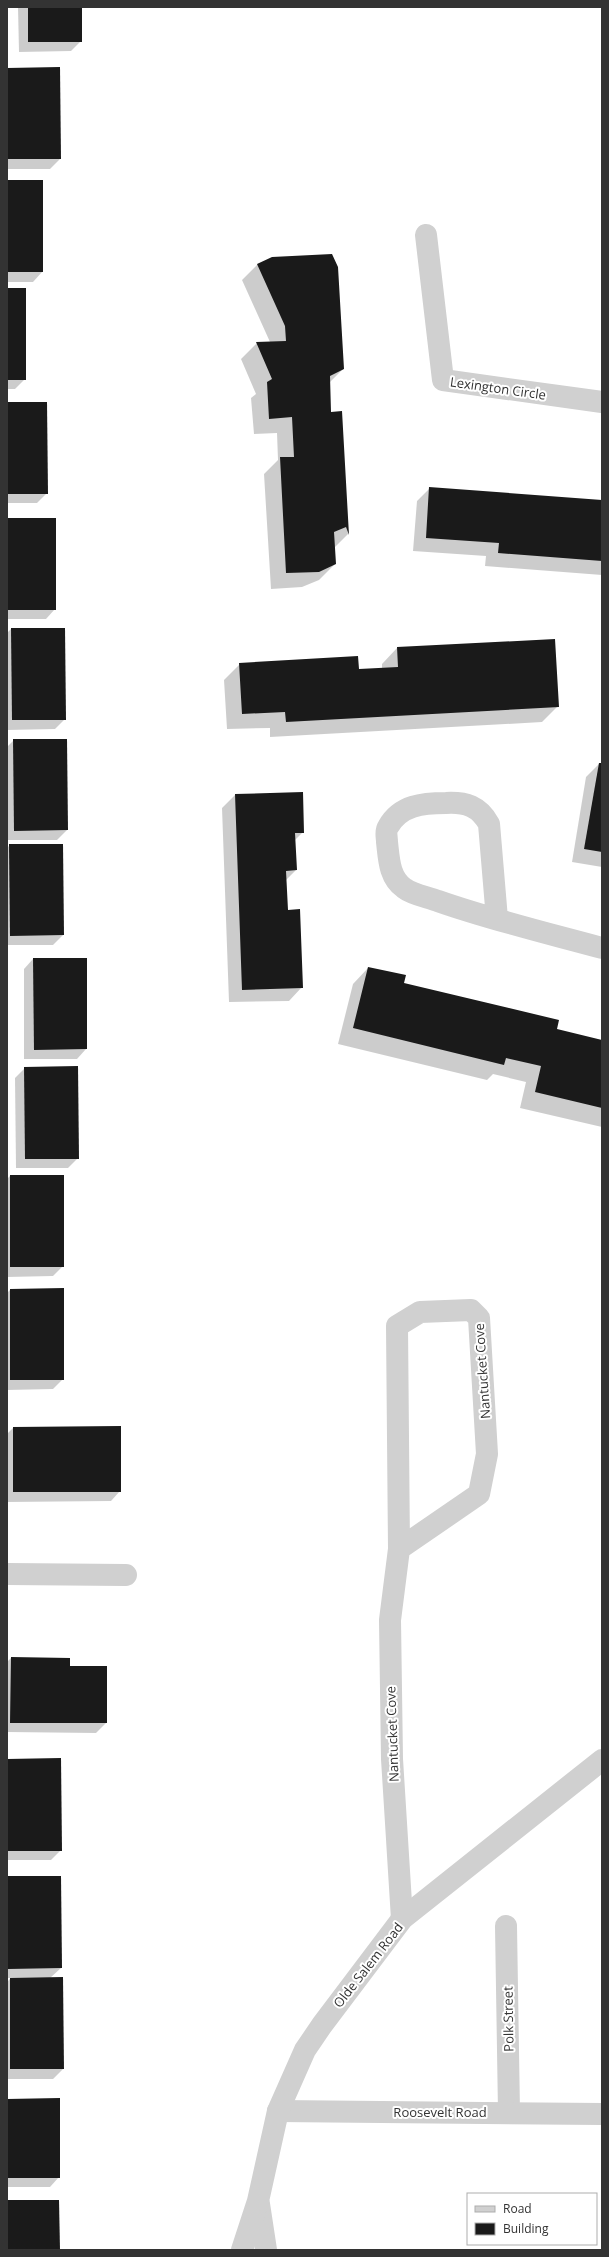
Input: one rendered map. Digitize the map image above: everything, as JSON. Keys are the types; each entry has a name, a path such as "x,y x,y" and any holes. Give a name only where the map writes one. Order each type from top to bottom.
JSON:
{"street":[{"name":"Lexington Circle","path":"426,235 443,380 602,402"},
{"path":"497,920 489,824 483,812 471,806 452,803 429,803 412,806 395,816 386,829 389,865 395,879 405,889 462,910 497,920 602,948"},
{"name":"Nantucket Cove","path":"399,1549 478,1494 487,1454 479,1318 471,1310 420,1312 397,1326 399,1549 390,1620 392,1759 402,1919"},
{"path":"7,1574 126,1575"},
{"name":"Olde Salem Road","path":"242,2250 258,2201 278,2111 305,2050 322,2024 402,1919 602,1760"},
{"name":"Polk Street","path":"506,1926 509,2112"},
{"name":"Roosevelt Road","path":"278,2111 602,2114"},
{"name":"Olde Salem Road","path":"258,2201 266,2250"}],"building":[{"path":"28,7 82,7 82,42 28,42"},
{"path":"60,67 61,159 7,159 7,68"},
{"path":"7,180 43,180 43,272 7,272"},
{"path":"332,254 338,267 344,369 330,376 331,412 342,411 349,535 346,527 334,532 336,564 319,572 286,573 280,457 294,457 292,417 269,419 267,382 272,379 256,342 286,341 285,326 257,264 272,257"},
{"path":"7,288 26,288 26,380 7,380"},
{"path":"7,402 47,402 48,494 7,494"},
{"path":"429,487 602,500 602,561 498,553 499,543 426,538"},
{"path":"7,518 56,518 56,610 7,610"},
{"path":"11,628 65,628 66,720 12,720"},
{"path":"555,639 559,707 286,722 285,712 242,714 239,663 358,656 359,669 398,667 397,647"},
{"path":"13,739 67,739 68,830 14,831"},
{"path":"599,763 602,763 602,852 584,849"},
{"path":"303,792 304,833 295,833 297,870 286,871 288,910 300,909 303,988 242,990 235,794"},
{"path":"9,844 63,844 64,935 10,936"},
{"path":"33,958 87,958 87,1049 34,1050"},
{"path":"368,967 406,975 404,983 559,1020 557,1029 602,1040 602,1108 535,1092 541,1066 506,1058 504,1065 353,1028"},
{"path":"78,1066 79,1159 25,1159 24,1067"},
{"path":"10,1175 64,1175 64,1267 10,1267"},
{"path":"64,1288 64,1380 10,1380 10,1289"},
{"path":"121,1426 121,1492 13,1492 13,1427"},
{"path":"11,1657 70,1658 70,1666 107,1666 107,1723 10,1723"},
{"path":"61,1758 62,1851 8,1851 7,1759"},
{"path":"7,1876 61,1876 62,1968 8,1969"},
{"path":"63,1977 64,2069 10,2069 10,1978"},
{"path":"60,2098 60,2178 7,2178 7,2099"},
{"path":"7,2200 59,2200 60,2250 7,2250"}]}
